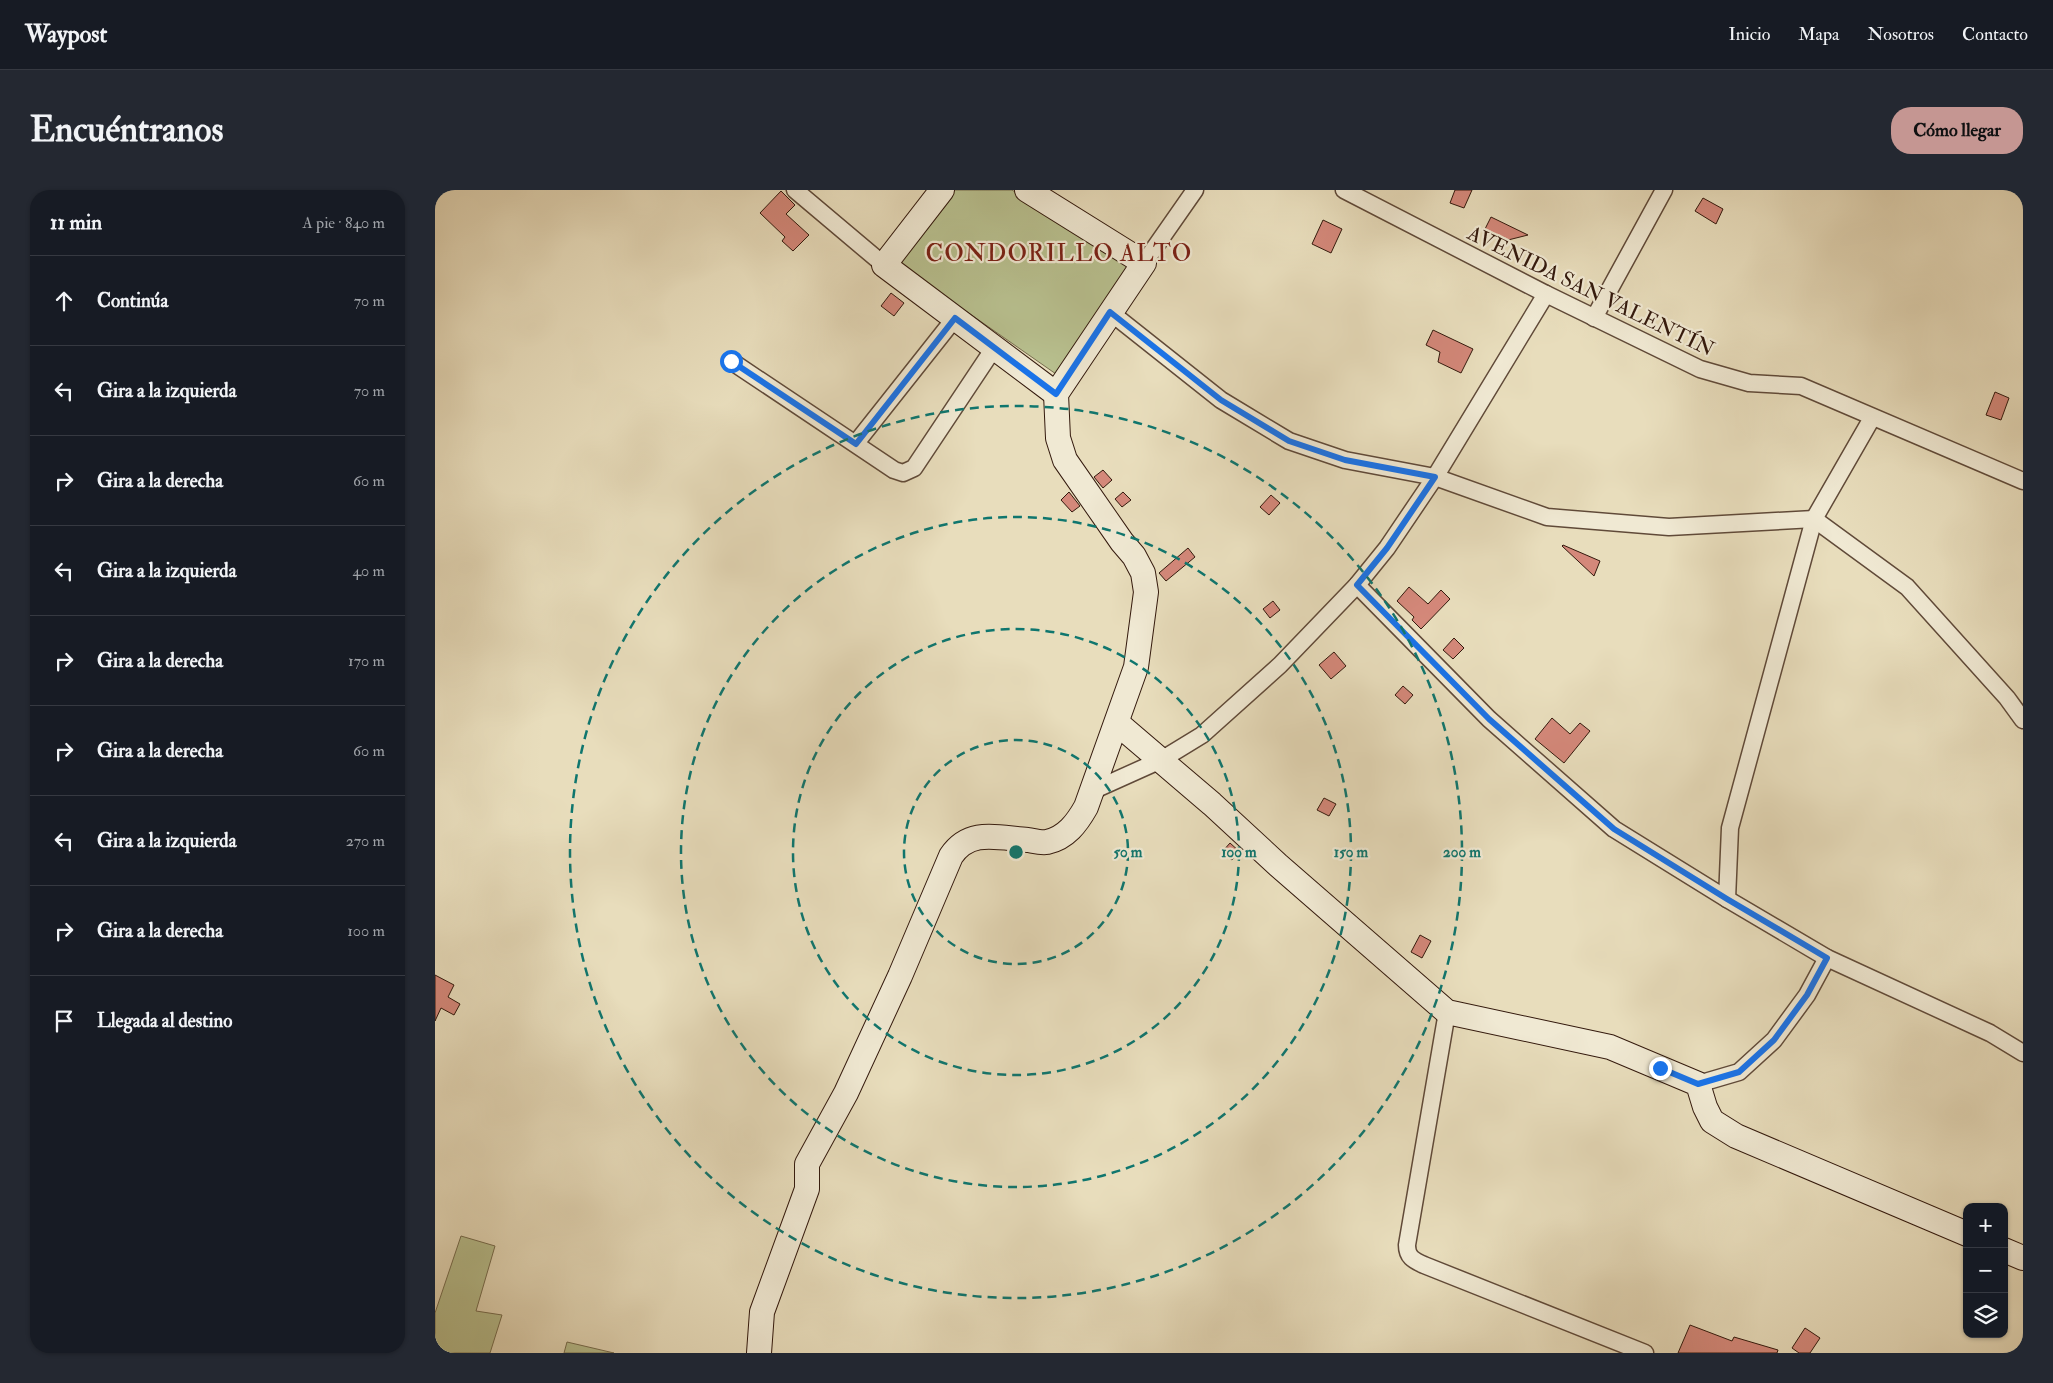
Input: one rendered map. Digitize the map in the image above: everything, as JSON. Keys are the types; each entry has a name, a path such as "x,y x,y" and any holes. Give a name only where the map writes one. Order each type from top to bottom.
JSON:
{"street":[{"path":"795,190 884,265 1056,394"},
{"path":"884,265 942,190"},
{"path":"1027,190 1144,263"},
{"path":"759,1353 762,1312 807,1189 807,1164 846,1093 900,976 951,856 957,847 965,841 976,837 987,836 1046,842 1063,836 1077,823 1086,808 1136,667 1146,592 1143,573 1135,556 1122,542 1065,460 1058,438 1056,394 1110,312 1195,190"},
{"name":"AVENIDA SAN VALENTÍN","path":"1344,190 1546,294 1700,370 1749,383 1801,386 2023,481"},
{"path":"1594,318 1664,190"},
{"path":"1092,791 1161,760 1209,729 1280,665 1357,585 1387,548 1435,477 1546,294"},
{"path":"1110,312 1221,400 1289,441 1345,460 1435,477 1547,517 1669,527 1814,519 1907,587 2007,698 2023,720"},
{"path":"856,444 955,318"},
{"path":"731,361 894,470 903,473 914,468 994,348"},
{"path":"1727,899 1731,828 1814,519 1872,418"},
{"path":"1357,585 1489,719 1614,829 1827,958 1990,1033 2023,1053"},
{"path":"1117,723 1447,1012 1610,1047 1698,1084 1739,1072 1774,1040 1807,995 1827,958"},
{"path":"1447,1012 1407,1253 1413,1260 1424,1265 1645,1353"},
{"path":"1698,1084 1705,1107 1712,1121 1737,1136 1963,1232"},
{"path":"2008,1252 2023,1258"}],"green space":[{"path":"954,190 1012,190 1129,265 1056,374 897,263"},
{"path":"461,1236 495,1246 476,1311 502,1315 490,1353 435,1353 435,1313"},
{"path":"567,1342 614,1353 564,1353"}],"building":[{"path":"1455,190 1472,190 1464,208 1450,203"},
{"path":"781,191 795,205 786,214 809,235 793,251 782,241 785,237 760,213"},
{"path":"1703,198 1723,209 1716,224 1695,211"},
{"path":"1491,217 1528,235 1508,240 1485,229"},
{"path":"1323,220 1342,229 1331,253 1312,244"},
{"path":"891,293 904,303 894,316 881,306"},
{"path":"1433,330 1473,349 1461,373 1438,362 1440,352 1426,345"},
{"path":"1995,392 2009,398 2001,420 1986,415"},
{"path":"1103,470 1112,480 1103,488 1094,477"},
{"path":"1069,492 1080,506 1072,512 1061,500"},
{"path":"1123,492 1131,500 1122,507 1115,499"},
{"path":"1271,495 1280,503 1269,515 1260,507"},
{"path":"1562,546 1600,561 1594,576"},
{"path":"1188,548 1195,557 1166,581 1159,573"},
{"path":"1409,587 1428,604 1441,590 1450,599 1421,629 1412,620 1414,617 1397,601"},
{"path":"1273,601 1280,610 1270,618 1263,609"},
{"path":"1454,638 1464,648 1453,659 1443,650"},
{"path":"1334,652 1346,666 1331,679 1319,665"},
{"path":"1403,686 1413,695 1405,704 1395,695"},
{"path":"1552,718 1570,734 1580,723 1590,731 1564,763 1535,739"},
{"path":"1324,798 1336,804 1329,816 1317,810"},
{"path":"1230,843 1240,852 1232,860 1222,852"},
{"path":"1420,935 1431,941 1422,958 1411,952"},
{"path":"435,975 454,985 448,997 460,1004 454,1015 441,1008 435,1021"},
{"path":"1690,1325 1732,1341 1734,1337 1778,1350 1777,1353 1678,1353"},
{"path":"1805,1328 1820,1338 1810,1353 1799,1353 1792,1348"}],"district":[{"name":"CONDORILLO ALTO","path":"1059,253"}],"route":[{"path":"731,361 856,444 955,318 1056,394 1110,312 1221,400 1289,441 1345,460 1435,477 1387,548 1357,585 1489,719 1614,829 1827,958 1807,995 1774,1040 1739,1072 1698,1084 1660,1068"}]}
